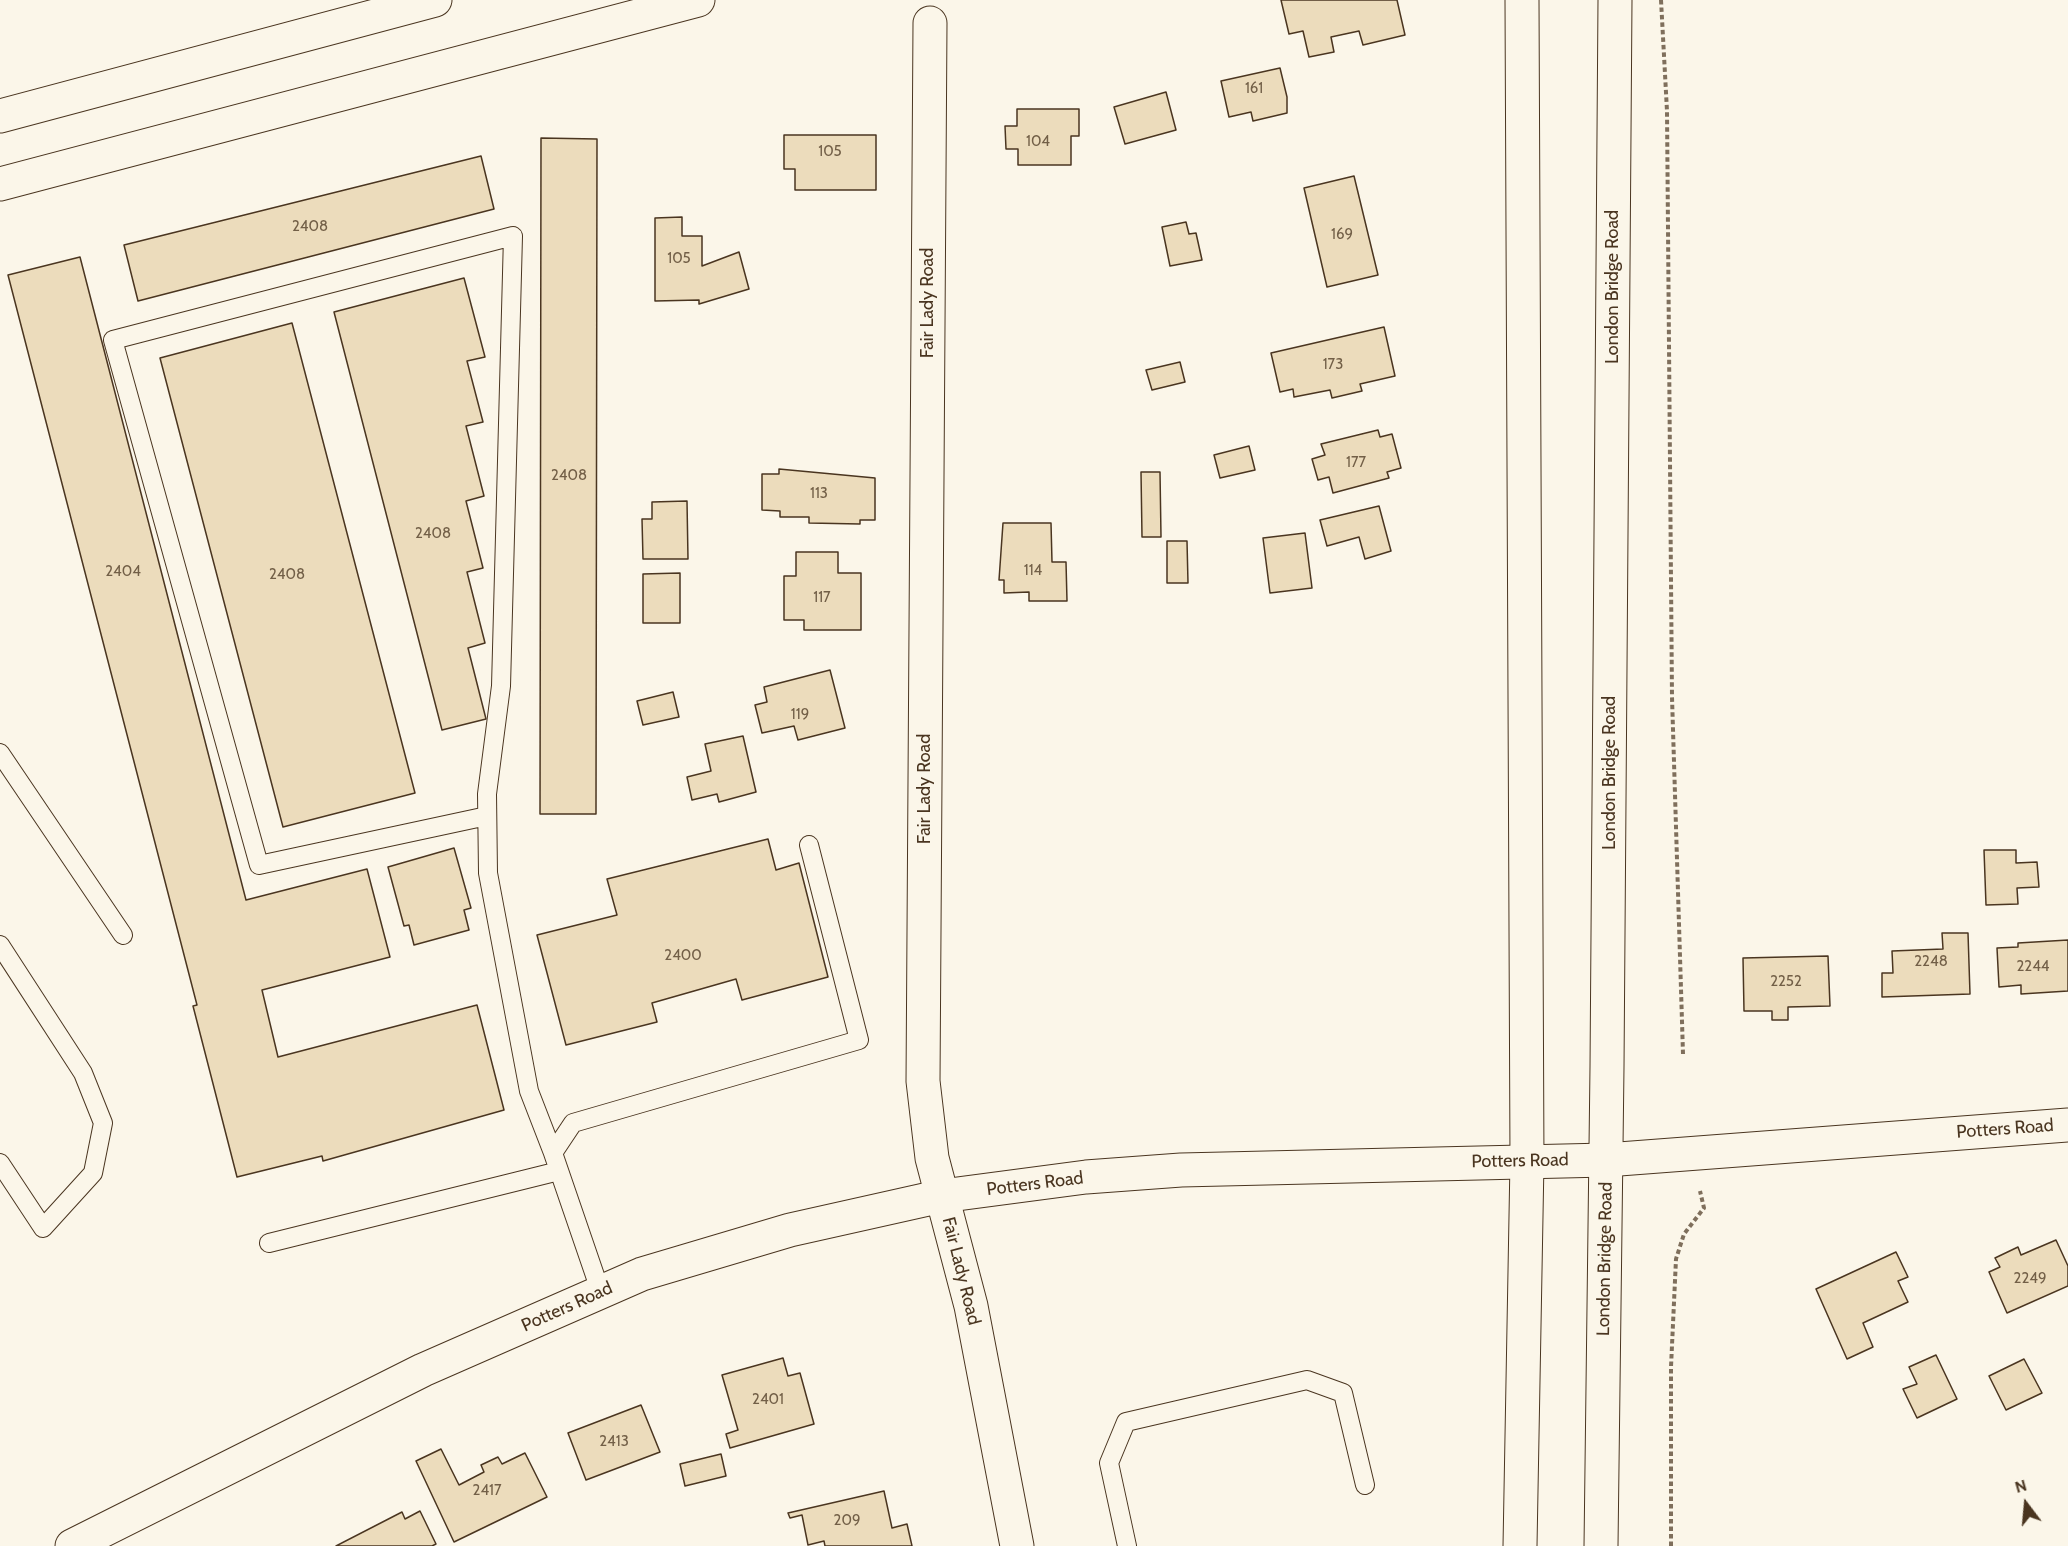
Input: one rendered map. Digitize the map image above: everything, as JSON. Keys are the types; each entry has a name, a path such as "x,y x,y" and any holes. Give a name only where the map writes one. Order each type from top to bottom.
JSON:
{"main road":[{"path":"0,116 435,0"},
{"path":"0,184 698,0"},
{"path":"1520,1546 1527,1161 1522,0"},
{"name":"London Bridge Road","path":"1601,1546 1615,0"},
{"name":"Fair Lady Road","path":"930,23 923,1081 932,1158 971,1306 1017,1546"},
{"name":"Potters Road","path":"72,1546 423,1370 642,1274 790,1230 942,1196 1086,1178 1181,1170 1606,1160 2068,1125"}],"lane":[{"path":"488,816 259,865 113,340 513,236 501,686 487,794 488,816 488,873 529,1091 601,1293"},
{"path":"0,753 123,934"},
{"path":"556,1162 573,1123 859,1040 809,844"},
{"path":"0,945 82,1073 103,1123 93,1173 43,1228 0,1163"},
{"path":"268,1243 556,1162"},
{"path":"1127,1546 1109,1463 1126,1422 1307,1380 1343,1393 1365,1485"}],"path":[{"path":"1661,0 1667,111 1672,697 1683,1054"},
{"path":"1671,1546 1671,1367 1676,1259 1684,1234 1704,1208 1700,1191"}],"building":[{"path":"1281,0 1397,0 1405,35 1363,45 1359,31 1331,37 1334,52 1309,57 1303,31 1289,34"},
{"path":"1280,68 1287,97 1287,113 1253,121 1251,112 1229,117 1221,81"},
{"path":"1166,92 1176,130 1125,144 1114,107"},
{"path":"1017,109 1079,109 1079,136 1071,136 1071,165 1018,165 1018,149 1006,149 1005,126 1017,126"},
{"path":"784,135 876,135 876,190 795,190 795,169 784,169"},
{"path":"541,138 597,139 596,814 540,814"},
{"path":"481,156 494,209 138,301 124,245"},
{"path":"1354,176 1378,275 1327,287 1304,188"},
{"path":"682,217 682,236 702,236 702,266 739,252 749,289 699,304 699,300 655,301 655,218"},
{"path":"1186,222 1189,234 1196,233 1202,260 1170,266 1162,227"},
{"path":"80,257 246,900 367,869 390,957 262,990 278,1057 477,1005 504,1110 323,1161 322,1156 237,1177 193,1006 197,1005 8,275"},
{"path":"464,278 485,357 467,361 483,422 466,426 484,496 466,501 483,568 467,572 485,643 468,648 486,719 442,730 334,312"},
{"path":"292,323 415,793 283,827 160,358"},
{"path":"1384,327 1395,376 1360,384 1362,391 1332,398 1330,390 1294,397 1293,389 1280,392 1271,353"},
{"path":"1180,362 1185,382 1152,390 1146,370"},
{"path":"1378,430 1380,437 1392,434 1401,468 1387,472 1389,478 1333,493 1329,477 1318,480 1312,459 1325,455 1321,444"},
{"path":"1249,446 1255,470 1220,478 1214,455"},
{"path":"779,469 875,478 875,520 860,520 860,524 809,523 809,517 780,517 780,511 762,510 762,474 779,474"},
{"path":"1141,472 1160,472 1161,537 1142,537"},
{"path":"687,501 688,559 643,559 642,519 652,519 652,502"},
{"path":"1379,506 1391,551 1365,559 1359,537 1327,546 1320,520"},
{"path":"1003,523 1051,523 1052,562 1066,562 1067,601 1029,601 1029,592 1004,593 1004,580 999,580"},
{"path":"1305,533 1312,588 1270,593 1263,538"},
{"path":"1167,541 1187,541 1188,583 1167,583"},
{"path":"796,552 838,552 838,573 861,573 861,630 804,630 804,620 784,620 784,576 796,576"},
{"path":"680,573 680,623 643,623 643,574"},
{"path":"830,670 845,728 798,740 794,726 762,733 755,705 767,702 764,687"},
{"path":"673,692 679,717 643,725 637,701"},
{"path":"743,736 756,792 719,802 717,794 692,800 687,777 711,771 705,744"},
{"path":"768,839 776,870 799,863 828,977 742,1000 736,979 652,1003 657,1022 566,1045 537,935 617,915 607,879"},
{"path":"454,848 471,908 464,910 469,930 414,945 409,925 404,926 388,867"},
{"path":"1984,850 2016,850 2016,863 2037,862 2039,887 2017,888 2018,904 1986,905"},
{"path":"1942,933 1968,933 1970,994 1882,997 1882,973 1893,973 1892,951 1943,949"},
{"path":"2068,940 2068,991 2021,994 2021,985 1999,987 1997,948 2018,947 2018,943"},
{"path":"1828,956 1830,1006 1788,1007 1788,1020 1772,1020 1772,1011 1744,1011 1743,958"},
{"path":"2056,1240 2068,1266 2068,1286 2007,1313 1989,1272 2000,1267 1995,1258 2018,1247 2021,1255"},
{"path":"1896,1252 1908,1277 1898,1281 1908,1302 1863,1323 1873,1347 1847,1359 1816,1289"},
{"path":"1936,1355 1957,1399 1917,1418 1903,1389 1917,1384 1909,1367"},
{"path":"783,1358 788,1376 800,1373 814,1424 730,1448 726,1434 738,1430 722,1375"},
{"path":"2024,1359 2042,1393 2006,1410 1989,1376"},
{"path":"641,1405 660,1452 586,1480 568,1433"},
{"path":"441,1449 459,1485 484,1472 481,1465 498,1457 502,1464 525,1453 547,1497 454,1542 416,1461"},
{"path":"721,1454 726,1476 685,1486 680,1464"},
{"path":"884,1491 892,1528 907,1524 912,1546 825,1546 824,1541 808,1545 802,1515 790,1518 788,1513"},
{"path":"420,1511 436,1544 432,1546 336,1546 402,1512 405,1519"}]}
